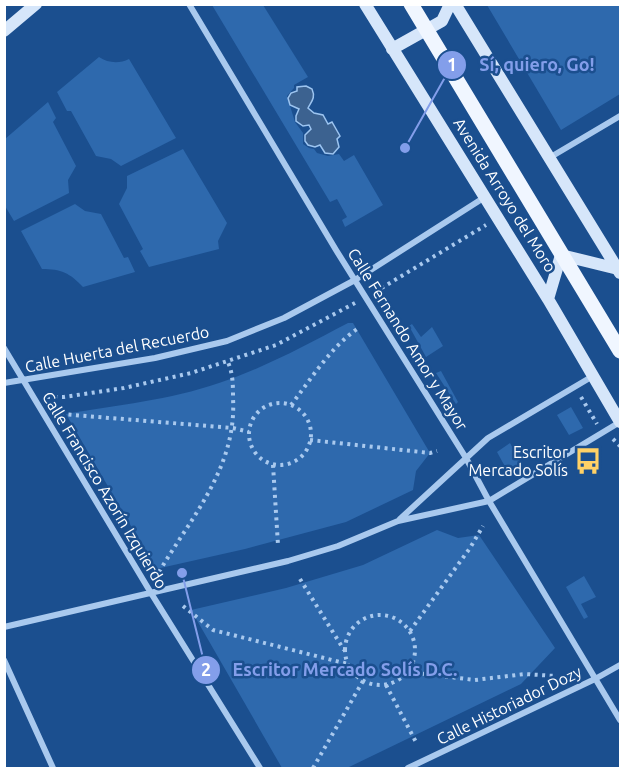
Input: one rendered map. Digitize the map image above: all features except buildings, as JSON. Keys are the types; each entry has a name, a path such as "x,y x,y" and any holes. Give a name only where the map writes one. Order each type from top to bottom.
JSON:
{"main road":[{"name":"Avenida Arroyo del Moro","path":"411,4 621,351"}],"street":[{"path":"4,32 36,4"},
{"name":"Calle Fernando Amor y Mayor","path":"189,4 355,280 466,458 489,501 621,720"},
{"name":"Avenida Arroyo del Moro","path":"365,4 548,299 621,422"},
{"path":"392,49 442,21 450,4"},
{"name":"Avenida Arroyo del Moro","path":"455,4 619,271"},
{"path":"549,158 621,116"},
{"name":"Calle Huerta del Recuerdo","path":"4,383 155,358 228,341 284,318 355,280 484,197"},
{"name":"Avenida Arroyo del Moro","path":"548,299 561,255 619,271"},
{"name":"Calle Francisco Azorín Izquierdo","path":"4,348 26,381 151,593 260,768"},
{"path":"401,520 488,438 593,376"},
{"path":"4,627 288,561 338,546 401,520 489,501 621,422"},
{"path":"4,660 53,768"},
{"name":"Calle Historiador Dozy","path":"408,768 621,665"}],"path":[{"path":"291,405 336,346 360,327"},
{"path":"159,572 207,498 231,441 232,377 228,362"},
{"path":"274,404 291,405 300,410 311,427 310,440 304,454 289,465 273,465 262,460 250,446 249,432 252,419 266,406 274,404"},
{"path":"61,414 232,428 249,432"},
{"path":"310,440 430,453 437,451"},
{"path":"273,465 278,545"},
{"path":"410,631 470,548 483,526"},
{"path":"300,579 345,651 348,664 354,674 363,681 374,685 386,685 396,681 408,672 415,653 410,631 402,622 380,615 368,617 358,623 351,631 345,651"},
{"path":"183,606 213,630 348,664"},
{"path":"408,672 475,680 525,674 555,676"},
{"path":"313,768 363,681"},
{"path":"386,685 417,744"}],"shaded area":[{"path":"212,5 263,5 308,77 294,85 287,96 295,122 303,133 303,144 317,153 328,156 339,154 344,161 354,155 383,205 345,227 342,220 347,217 337,199 330,202"},
{"path":"487,5 620,5 620,94 561,130"},
{"path":"99,57 114,62 129,59 176,138 121,166 111,159 96,156 71,111 67,111 57,92"},
{"path":"306,86 312,89 313,95 308,108 314,113 323,115 328,124 332,122 340,136 337,139 339,147 333,154 325,153 320,145 315,147 308,145 305,135 311,129 309,125 303,126 296,121 299,109 290,105 288,98 291,93 297,91 297,87"},
{"path":"48,102 56,118 53,122 76,166 68,180 69,193 14,221 5,206 5,139"},
{"path":"183,149 227,223 218,241 219,249 149,267 140,251 143,249 119,204 127,188 127,176"},
{"path":"75,204 85,211 101,214 124,258 128,257 135,272 83,287 65,273 42,269 21,231"},
{"path":"348,323 353,323 430,453 416,471 413,490 346,522 245,549 156,569 66,414 163,398 219,383 269,363"},
{"path":"412,324 421,337 432,327 443,346 426,357 409,326"},
{"path":"441,371 458,402 456,404 436,373"},
{"path":"571,407 583,428 569,435 557,415"},
{"path":"510,443 522,465 508,472 497,452"},
{"path":"437,530 458,538 479,535 555,648 521,684 347,768 282,768 191,610 286,588 363,565"},
{"path":"584,576 596,597 581,604 588,617 584,619 566,587"}],"place":[{"name":"Sí, quiero, Go!","path":"405,148"},
{"name":"Escritor Mercado Solís","path":"588,461"},
{"name":"Escritor Mercado Solís D.C.","path":"182,573"}]}
